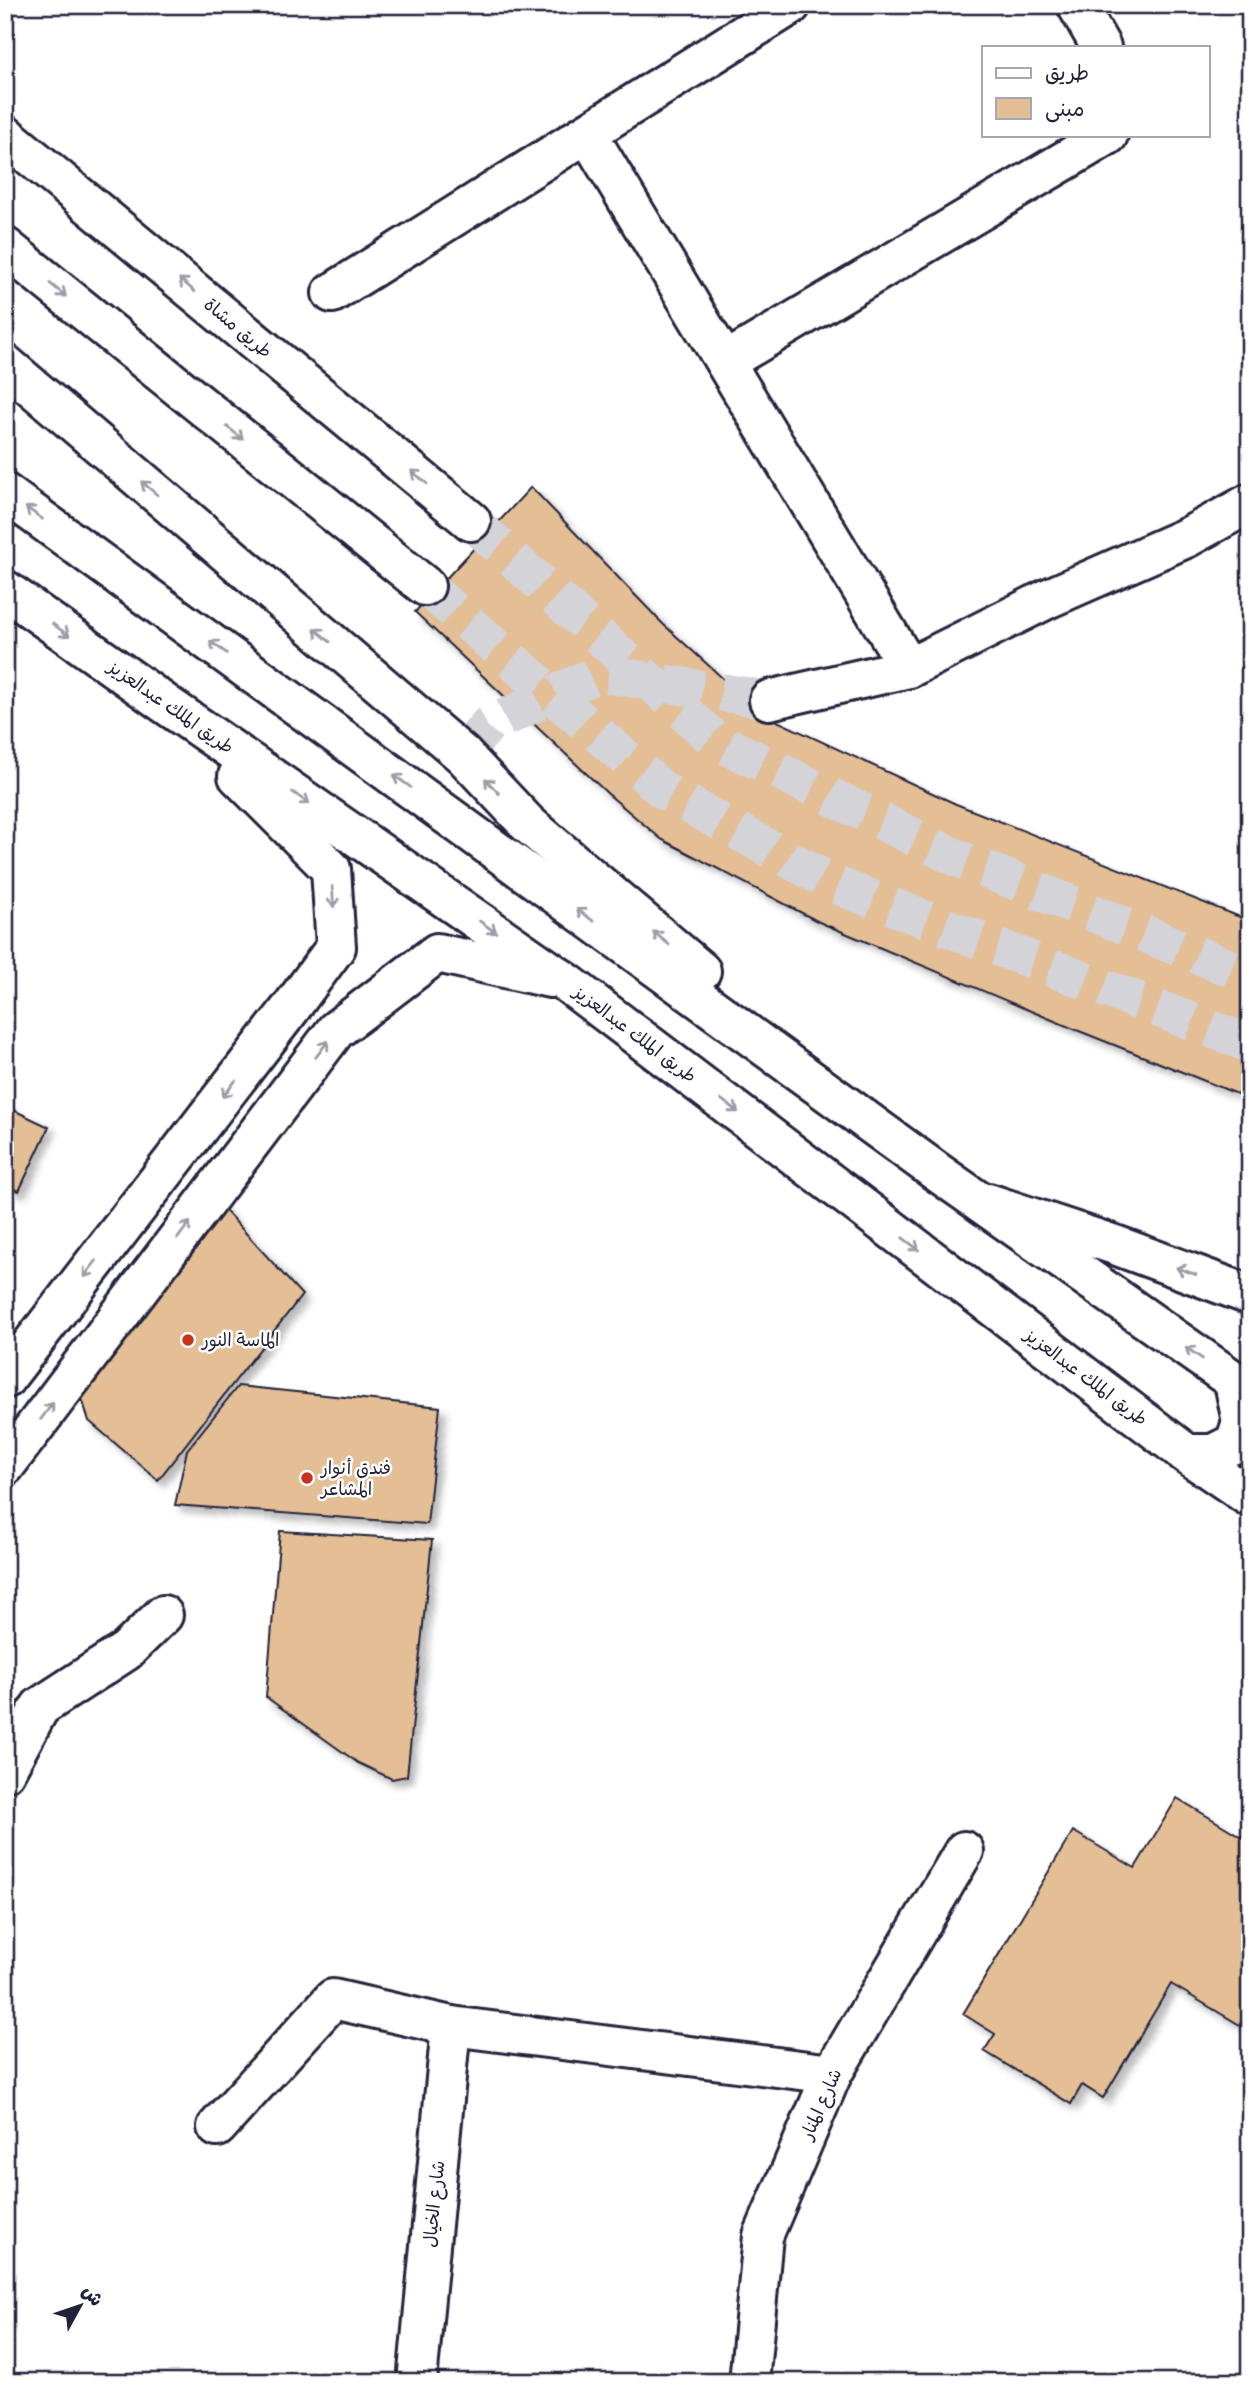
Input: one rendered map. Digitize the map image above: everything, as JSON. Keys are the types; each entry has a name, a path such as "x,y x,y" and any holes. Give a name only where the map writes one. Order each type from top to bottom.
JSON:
{"main road":[{"path":"332,293 790,5"},
{"path":"1077,5 1100,46"},
{"path":"587,133 909,667"},
{"name":"طريق مشاة","path":"5,135 471,521"},
{"path":"725,362 1106,136"},
{"path":"5,247 425,586"},
{"path":"5,364 463,755 528,824 937,1172"},
{"path":"5,493 937,1172 1242,1387 1242,1422 1235,1443 1213,1454 1188,1454"},
{"path":"769,700 909,667 1049,597 1188,537 1250,503"},
{"name":"طريق الملك عبدالعزيز","path":"5,590 566,982 1188,1454 1250,1497"},
{"path":"5,1379 336,947 331,869 164,703"},
{"path":"5,1465 336,1030 437,953 566,982"},
{"path":"977,1199 1115,1245 1250,1295"},
{"path":"5,1772 40,1707 126,1651 163,1615"},
{"name":"شارع المنار","path":"750,2382 763,2236 832,2074 964,1851"},
{"path":"217,2127 332,1999 451,2026 832,2074"},
{"name":"شارع الخيال","path":"416,2382 451,2026"}],"building":[{"path":"531,487 663,624 762,714 956,804 1250,921 1250,1099 1069,1027 819,922 661,839 608,794 415,612"},
{"path":"5,1106 49,1127 19,1191 7,1186 5,1189"},
{"name":"الماسة النور","path":"212,1196 302,1295 158,1480 89,1421 78,1386"},
{"name":"فندق أنوار المشاعر","path":"238,1386 440,1407 427,1524 175,1505 187,1450"},
{"path":"280,1531 432,1540 407,1776 392,1779 358,1763 266,1697"},
{"path":"1177,1798 1250,1842 1250,2031 1171,1984 1103,2098 1082,2085 1071,2104 984,2051 995,2034 963,2014 1073,1831 1135,1868"}],"tunnel":[{"path":"471,521 715,740 959,859 1250,976"},
{"path":"425,586 664,791 836,885 1250,1044"},
{"path":"463,755 487,726 599,673 769,700"}],"place":[{"name":"الماسة النور","path":"188,1340"},
{"name":"فندق أنوار المشاعر","path":"307,1478"}]}
